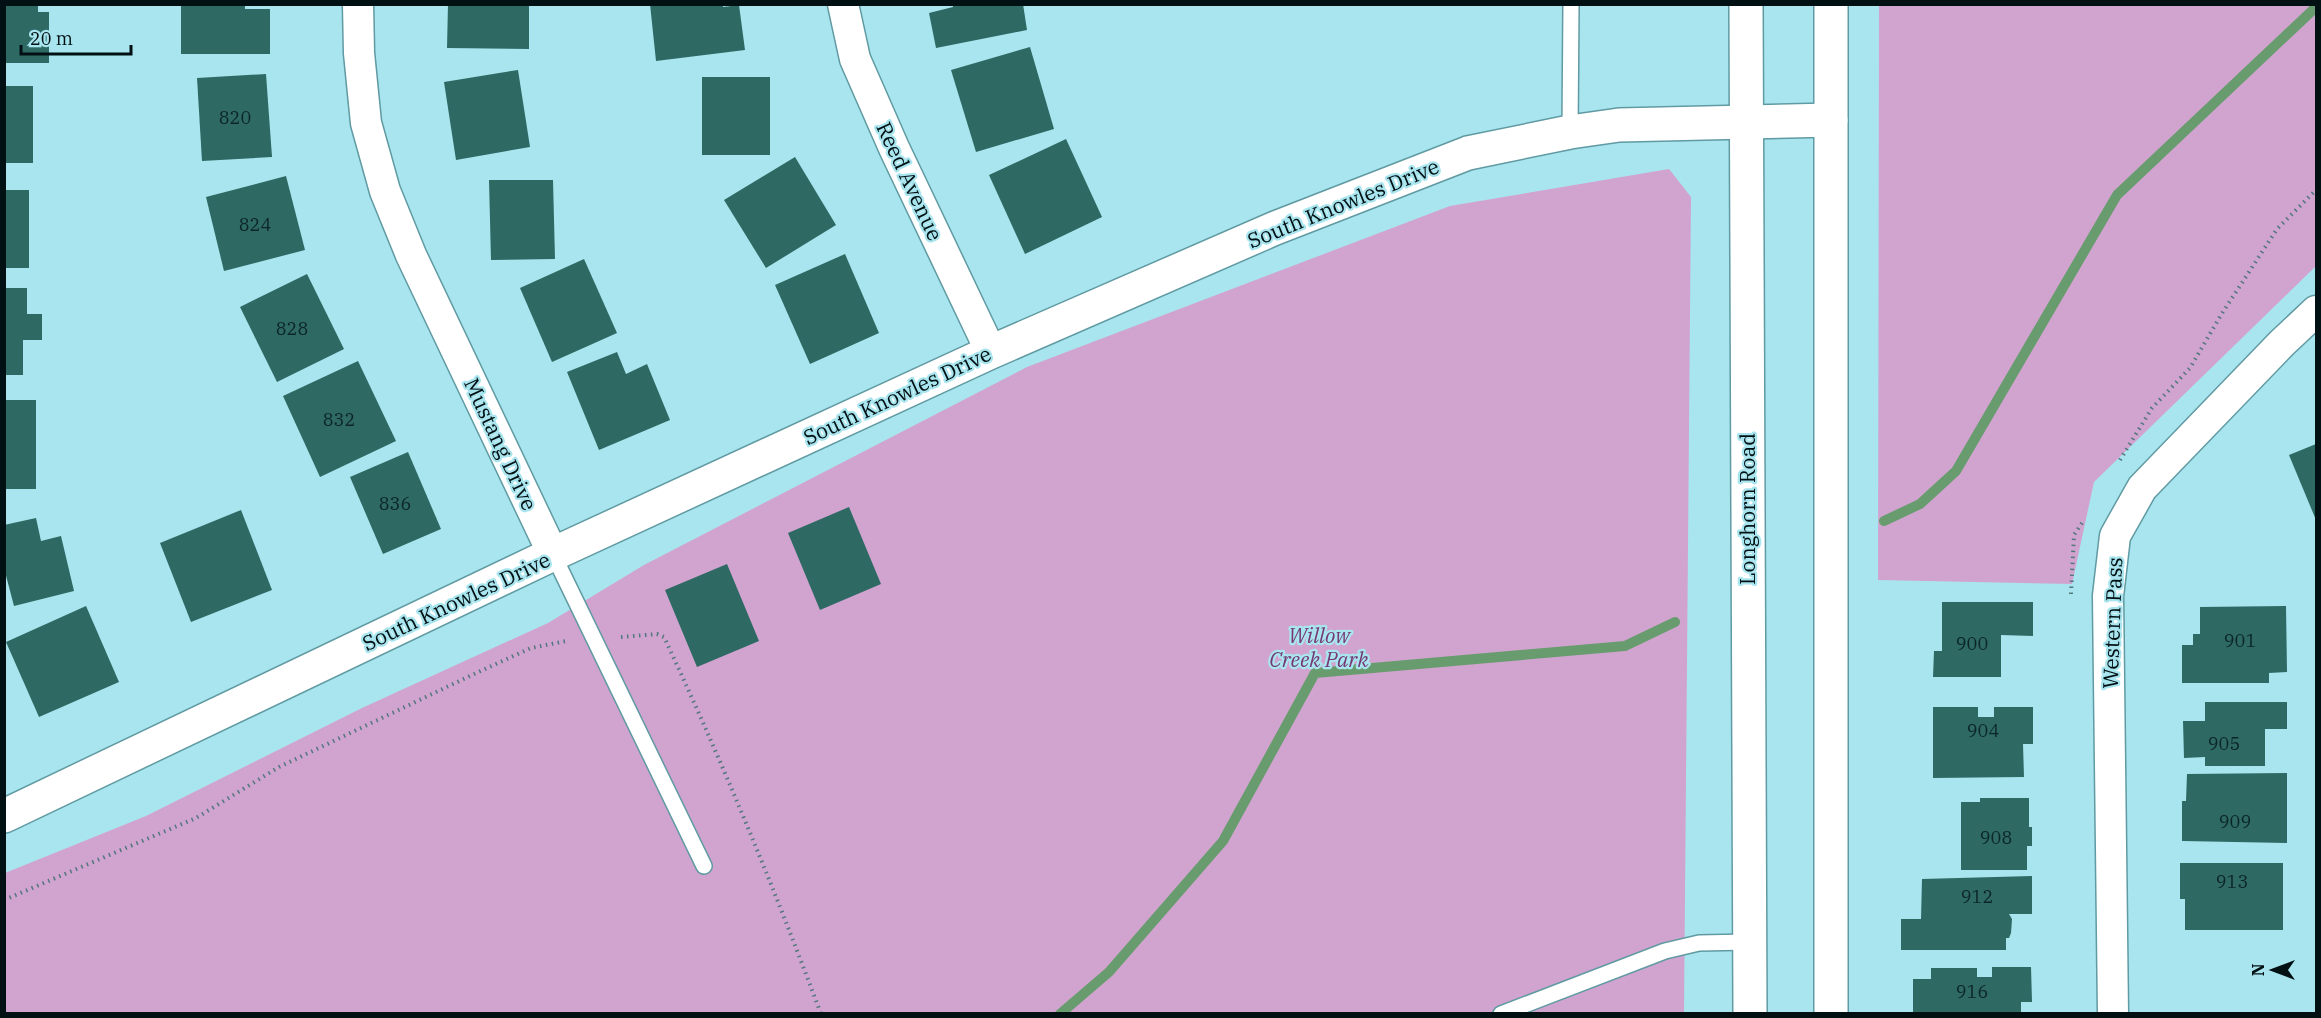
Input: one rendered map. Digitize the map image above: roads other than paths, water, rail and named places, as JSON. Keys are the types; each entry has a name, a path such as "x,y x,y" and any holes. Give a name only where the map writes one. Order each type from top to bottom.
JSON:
{"main road":[{"name":"Longhorn Road","path":"1746,4 1750,1014"},
{"path":"1831,4 1831,1014"},
{"name":"South Knowles Drive","path":"4,816 553,554 991,352 1274,230 1468,153 1619,124 1831,120"}],"street":[{"name":"Mustang Drive","path":"358,4 358,53 366,123 385,191 411,255 553,554"},
{"name":"Reed Avenue","path":"843,4 855,59 894,148 991,352"},
{"name":"Western Pass","path":"2113,1014 2108,596 2115,536 2142,488 2282,343 2316,311"}],"lane":[{"path":"1570,132 1571,4"},
{"name":"Mustang Drive","path":"553,554 596,638 640,736 704,866"},
{"path":"1501,1014 1665,951 1699,943 1749,942"}],"waterway":[{"path":"1884,521 1920,504 1956,471 2117,195 2316,7"},
{"path":"1060,1014 1109,972 1223,841 1315,673 1625,646 1675,622"}],"park label":[{"name":"Willow Creek Park","path":"1319,647"}]}
